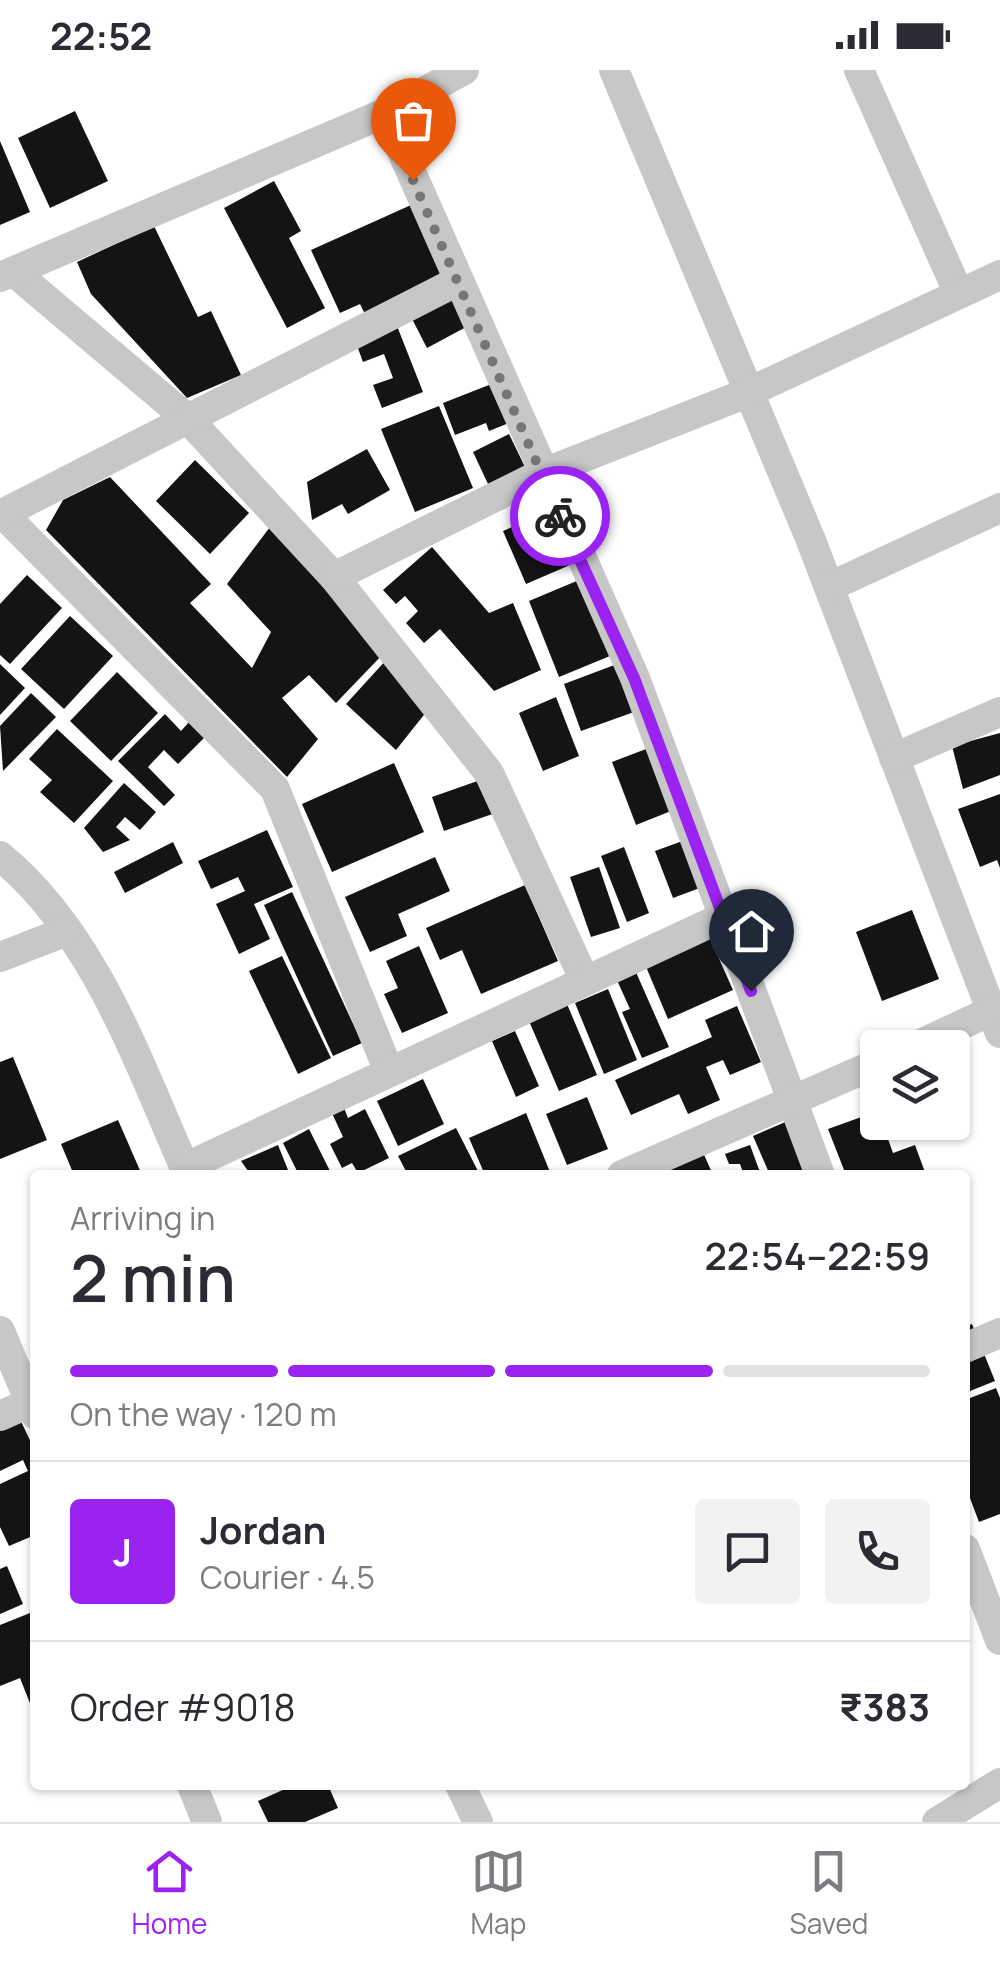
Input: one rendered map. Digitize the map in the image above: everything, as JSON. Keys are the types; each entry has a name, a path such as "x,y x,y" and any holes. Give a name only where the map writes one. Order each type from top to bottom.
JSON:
{"street":[{"path":"464,70 385,113 7,275 189,420 334,576 489,773 585,981"},
{"path":"614,70 829,587 996,1022 970,1030"},
{"path":"859,70 959,294"},
{"path":"385,113 456,282 634,678 818,1170"},
{"path":"334,576 541,474 747,393 1000,275"},
{"path":"390,1072 275,789 2,514 456,282"},
{"path":"829,587 1000,508"},
{"path":"894,758 1000,712"},
{"path":"0,856 89,960 186,1170"},
{"path":"188,1170 723,917"},
{"path":"0,957 67,931"},
{"path":"634,1170 860,1072"},
{"path":"0,1330 30,1403"},
{"path":"970,1346 1000,1334"},
{"path":"0,1416 30,1408"},
{"path":"970,1563 1000,1640"},
{"path":"936,1822 1000,1784"},
{"path":"194,1790 207,1822"},
{"path":"462,1790 478,1822"}],"building":[{"path":"75,111 108,181 50,208 18,138"},
{"path":"0,141 30,212 0,225"},
{"path":"274,181 301,231 289,238 325,308 287,328 224,208"},
{"path":"411,205 445,280 366,316 360,304 340,313 311,250"},
{"path":"154,226 198,317 211,311 241,375 187,398 91,294 77,262"},
{"path":"450,292 468,326 427,348 409,313"},
{"path":"397,326 423,392 382,408 373,385 393,378 384,354 363,362 356,343"},
{"path":"494,383 509,423 489,431 486,423 455,435 443,403"},
{"path":"439,406 473,488 415,512 381,429"},
{"path":"509,434 525,467 488,484 473,452"},
{"path":"367,449 390,490 348,514 342,504 312,520 307,482"},
{"path":"195,460 249,513 210,554 156,501"},
{"path":"110,477 211,584 190,603 252,668 271,632 227,584 270,527 385,652 336,703 309,675 282,698 318,739 287,777 46,530 63,500"},
{"path":"547,512 570,565 526,584 503,531"},
{"path":"432,547 489,613 513,603 541,670 494,691 440,629 424,643 406,623 418,611 405,596 396,604 383,590"},
{"path":"27,575 62,608 10,664 0,655 0,604"},
{"path":"579,580 610,656 559,677 529,601"},
{"path":"70,616 113,656 64,709 21,669"},
{"path":"387,659 431,706 396,750 346,704"},
{"path":"0,664 25,688 0,715"},
{"path":"617,664 634,712 581,731 564,684"},
{"path":"117,672 158,713 111,761 70,721"},
{"path":"31,693 56,717 3,771 0,726"},
{"path":"556,697 579,756 543,771 519,713"},
{"path":"165,714 181,731 191,720 207,735 178,764 164,750 148,767 175,795 164,806 118,761"},
{"path":"57,729 113,781 74,823 40,792 52,780 29,759"},
{"path":"1000,733 1000,775 963,789 952,746"},
{"path":"646,749 671,811 636,825 612,762"},
{"path":"394,763 424,832 332,872 302,804"},
{"path":"486,778 498,812 444,831 432,797"},
{"path":"124,783 156,812 140,830 125,817 116,827 130,840 103,852 84,828"},
{"path":"1000,794 1000,868 997,860 980,867 958,809"},
{"path":"267,830 293,887 254,904 270,939 239,954 216,904 245,891 238,877 211,889 198,861"},
{"path":"688,839 705,886 673,898 655,851"},
{"path":"173,842 183,863 125,893 114,872"},
{"path":"624,847 649,913 627,922 601,856"},
{"path":"435,857 450,891 398,914 407,936 370,952 345,897"},
{"path":"599,867 620,928 591,937 570,877"},
{"path":"525,885 558,961 481,994 462,950 440,960 426,928"},
{"path":"292,892 362,1043 333,1056 264,905"},
{"path":"912,910 939,979 882,1001 856,932"},
{"path":"708,934 733,990 668,1019 644,962"},
{"path":"419,946 448,1013 402,1033 384,994 398,988 386,961"},
{"path":"282,956 331,1058 298,1074 249,971"},
{"path":"635,970 669,1047 642,1058 622,1012 630,1009 616,978"},
{"path":"608,989 637,1060 604,1074 575,1003"},
{"path":"567,1004 597,1075 559,1091 529,1021"},
{"path":"737,1006 761,1062 730,1075 723,1060 706,1067 720,1100 688,1114 679,1094 631,1115 615,1080 712,1037 705,1020"},
{"path":"515,1031 539,1086 516,1097 492,1041"},
{"path":"13,1057 47,1140 0,1159 0,1062"},
{"path":"423,1079 444,1124 398,1146 377,1101"},
{"path":"587,1097 608,1149 567,1165 546,1114"},
{"path":"342,1103 348,1118 365,1109 389,1158 364,1170 356,1170 352,1163 342,1168 330,1144 343,1137 330,1109"},
{"path":"526,1113 549,1170 483,1170 469,1138"},
{"path":"860,1117 860,1140 888,1140 893,1153 915,1145 924,1170 844,1170 828,1129"},
{"path":"118,1120 140,1170 72,1170 61,1144"},
{"path":"790,1120 805,1170 768,1170 753,1136"},
{"path":"456,1128 477,1170 405,1170 398,1156"},
{"path":"309,1129 330,1170 296,1170 283,1143"},
{"path":"278,1145 288,1170 247,1170 241,1161"},
{"path":"750,1145 759,1170 742,1170 740,1164 729,1164 725,1154"},
{"path":"702,1150 711,1170 663,1170 662,1167"},
{"path":"970,1325 995,1381 970,1391"},
{"path":"996,1388 1000,1398 1000,1514 979,1522 970,1498 970,1398"},
{"path":"19,1417 30,1440 30,1537 9,1546 0,1527 0,1484 28,1471 23,1460 0,1471 0,1425"},
{"path":"7,1566 23,1604 0,1614 0,1569"},
{"path":"30,1613 30,1703 20,1678 0,1686 0,1625"},
{"path":"283,1790 330,1790 338,1808 305,1822 268,1822 258,1801"}],"way so far":[{"path":"413,180 560,516"}],"route":[{"path":"560,516 634,678 751,991"}]}
